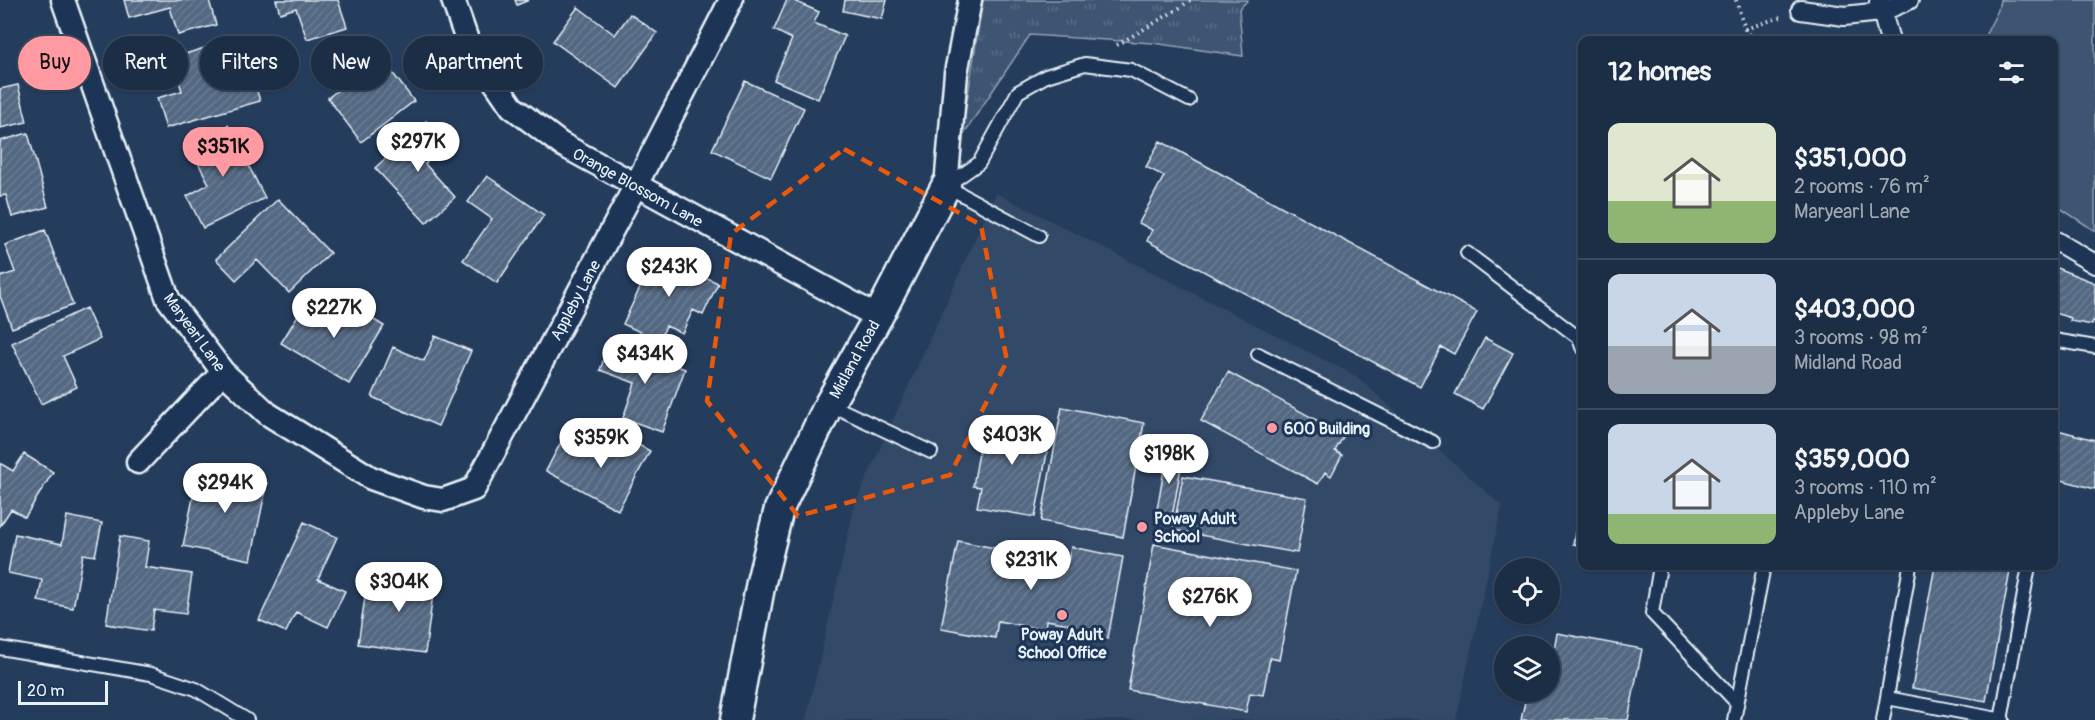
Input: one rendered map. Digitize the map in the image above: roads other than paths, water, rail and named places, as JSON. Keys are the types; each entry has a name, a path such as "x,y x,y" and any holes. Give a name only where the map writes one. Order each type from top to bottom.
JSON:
{"street":[{"name":"Maryearl Lane","path":"63,0 168,298 223,372 268,414 371,478 424,497"},
{"name":"Orange Blossom Lane","path":"453,0 468,43 512,107 561,144 878,317"},
{"name":"Appleby Lane","path":"424,497 443,500 474,489 636,185 731,0"},
{"name":"Midland Road","path":"735,720 761,582 779,509 829,404 878,317 946,186 956,74 970,0"},
{"path":"1801,10 1844,16 1909,0"},
{"path":"1880,6 1889,36"},
{"path":"2058,242 2095,264"},
{"path":"138,462 223,372"}],"lane":[{"path":"1039,236 946,186 979,163 1018,92 1046,76 1085,64 1131,70 1190,100"},
{"path":"1467,253 1578,337"},
{"path":"2058,341 2095,347"},
{"path":"1258,354 1433,442"},
{"path":"829,404 931,452"},
{"path":"1659,570 1652,613 1736,702"},
{"path":"1734,720 1763,570"},
{"path":"1883,720 1909,570"},
{"path":"1887,698 2002,720 2028,570"},
{"path":"0,648 151,674 196,689 247,720"}],"place":[{"name":"600 Building","path":"1272,428"},
{"name":"Poway Adult School","path":"1142,527"},
{"name":"Poway Adult School Office","path":"1062,615"}]}
